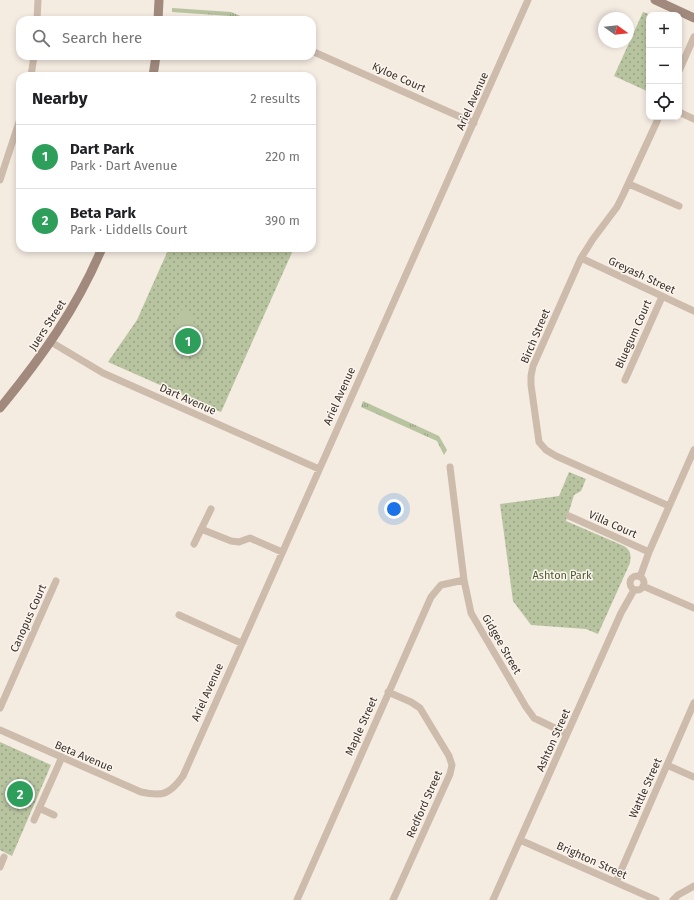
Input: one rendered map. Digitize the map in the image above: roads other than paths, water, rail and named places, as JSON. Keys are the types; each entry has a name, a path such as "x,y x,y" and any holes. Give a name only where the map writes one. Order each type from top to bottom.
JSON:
{"street":[{"path":"37,16 38,0"},
{"path":"158,16 159,0"},
{"name":"Ariel Avenue","path":"162,794 174,788 183,776 528,0"},
{"path":"655,0 694,18"},
{"path":"682,64 694,37"},
{"name":"Kyloe Court","path":"316,53 474,122"},
{"path":"32,72 33,60"},
{"path":"154,72 155,60"},
{"path":"682,113 694,119"},
{"name":"Birch Street","path":"658,120 617,207 581,258 531,371 531,385 540,442 546,450 556,456 669,506"},
{"path":"0,180 16,131"},
{"path":"629,184 679,206"},
{"name":"Juers Street","path":"0,408 32,369 51,342 84,288 100,252"},
{"name":"Greyash Street","path":"581,258 694,311"},
{"name":"Bluegum Court","path":"625,380 662,297"},
{"name":"Dart Avenue","path":"51,342 103,373 319,469"},
{"path":"640,577 649,552 694,450"},
{"name":"Gidgee Street","path":"450,467 464,580 471,613 529,712 534,718 567,734"},
{"path":"194,544 210,509"},
{"name":"Villa Court","path":"569,516 649,552"},
{"path":"202,529 231,541 239,542 250,538 282,552"},
{"path":"640,577 633,577 631,580 631,587 634,590 638,590 644,586"},
{"path":"640,577 643,580 644,586"},
{"name":"Maple Street","path":"297,900 431,597 441,585 464,580"},
{"name":"Canopus Court","path":"0,708 56,581"},
{"path":"644,586 694,608"},
{"name":"Ashton Street","path":"493,900 621,613 634,590"},
{"path":"179,615 241,643"},
{"name":"Redford Street","path":"388,692 411,702 420,708 449,756 452,765 450,774 393,900"},
{"name":"Wattle Street","path":"616,882 694,703"},
{"name":"Beta Avenue","path":"0,730 141,792 153,795 162,794"},
{"path":"34,820 62,758"},
{"path":"666,765 694,777"},
{"path":"39,808 54,814"},
{"name":"Brighton Street","path":"520,840 656,900"},
{"path":"0,867 4,857"},
{"path":"673,900 684,891 694,886"}],"place":[{"name":"Dart Park","path":"188,341"},
{"name":"Beta Park","path":"20,794"}],"park label":[{"name":"Ashton Park","path":"562,575"}]}
